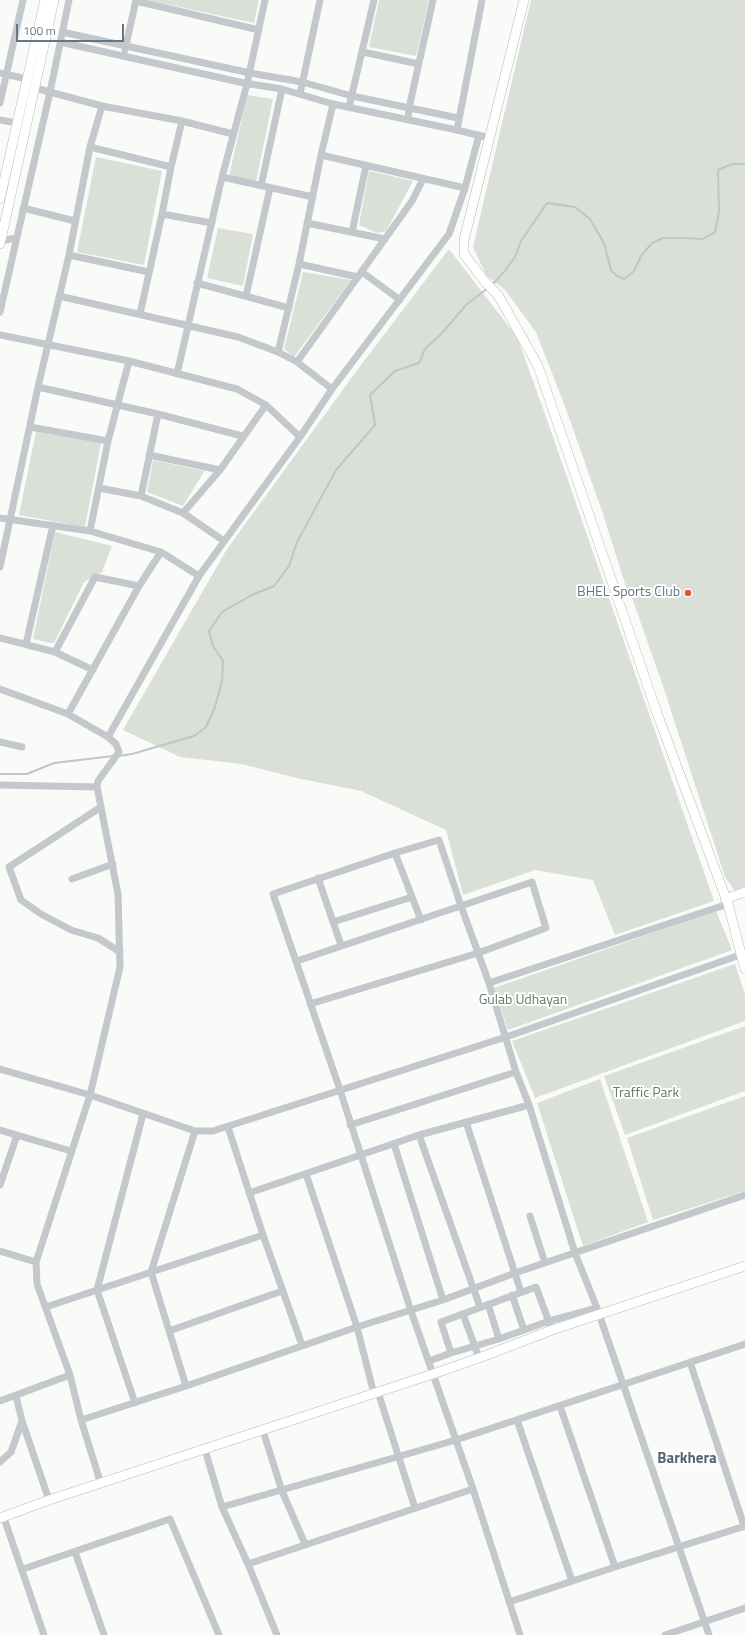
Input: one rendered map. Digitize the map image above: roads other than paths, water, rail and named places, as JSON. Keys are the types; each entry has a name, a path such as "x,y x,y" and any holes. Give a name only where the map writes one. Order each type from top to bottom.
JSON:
{"main road":[{"path":"0,199 17,123 33,83 45,0"},
{"path":"0,242 33,83 54,0"},
{"path":"524,0 463,248 464,254 485,282 498,295 538,366 657,713 726,902 743,955 745,969"},
{"path":"726,902 745,892"},
{"path":"726,902 745,899"},
{"path":"1,1518 49,1500 433,1374 479,1358 598,1312 745,1266"}],"street":[{"path":"0,103 3,74 23,0"},
{"path":"0,312 50,92 69,0"},
{"path":"123,56 136,0 259,30"},
{"path":"177,374 222,177 250,73 265,0"},
{"path":"300,94 320,0"},
{"path":"349,107 374,0"},
{"path":"408,120 409,108 433,0"},
{"path":"457,130 458,118 482,0"},
{"path":"62,32 250,73 302,82 352,96 458,118"},
{"path":"60,42 247,84 282,89 333,104 490,138"},
{"path":"363,52 419,64"},
{"path":"3,74 33,83 50,92 102,106 182,121 233,134"},
{"path":"261,186 282,89"},
{"path":"278,352 299,264 320,155 333,104"},
{"path":"0,567 38,387 49,346 90,148 102,106"},
{"path":"0,120 17,123"},
{"path":"140,314 182,121"},
{"path":"108,737 199,576 300,437 332,389 449,234 465,188 479,136"},
{"path":"90,148 171,167"},
{"path":"320,155 465,188"},
{"path":"352,232 366,166"},
{"path":"222,177 313,197"},
{"path":"297,362 412,201 423,179"},
{"path":"246,296 270,188"},
{"path":"23,208 75,221"},
{"path":"162,214 212,223"},
{"path":"307,223 385,239"},
{"path":"0,242 16,238"},
{"path":"68,255 149,272"},
{"path":"299,264 360,274 400,300"},
{"path":"197,283 289,308"},
{"path":"59,296 238,337 278,352 297,362 332,389"},
{"path":"0,335 129,361 237,389 266,405 300,437"},
{"path":"90,531 108,441 129,361"},
{"path":"38,387 158,414 242,436"},
{"path":"183,513 220,470 242,436 266,405"},
{"path":"141,496 158,414"},
{"path":"30,427 108,441"},
{"path":"149,455 220,470"},
{"path":"99,488 141,496 183,513 224,541"},
{"path":"0,518 90,531 161,552 199,576"},
{"path":"26,644 53,525"},
{"path":"68,714 139,586 161,552"},
{"path":"55,652 95,577 139,586"},
{"path":"0,638 55,652 93,670"},
{"path":"0,689 68,714 108,737 116,744 119,752 98,784 101,808 118,894 120,967 90,1095 36,1262 37,1284 70,1375 81,1420 101,1484"},
{"path":"0,742 22,747"},
{"path":"0,785 98,784"},
{"path":"101,808 9,867 21,900 71,930 98,938 120,952"},
{"path":"520,1635 473,1489 411,1311 340,1090 273,894 396,852 439,840 489,983 516,1072 529,1105 575,1253 598,1312 709,1635"},
{"path":"396,852 421,920"},
{"path":"72,879 113,864"},
{"path":"318,878 341,945"},
{"path":"297,961 532,882 546,928 478,953 310,1004"},
{"path":"333,922 412,897"},
{"path":"489,983 726,902"},
{"path":"0,1069 90,1095 143,1114 195,1130 213,1131 506,1037 743,955"},
{"path":"350,1125 516,1072"},
{"path":"250,1192 419,1135 529,1105"},
{"path":"135,1403 97,1290 143,1114"},
{"path":"466,1122 521,1292"},
{"path":"228,1127 282,1291 302,1345"},
{"path":"0,1130 71,1151"},
{"path":"186,1386 151,1272 195,1130"},
{"path":"0,1186 17,1135"},
{"path":"419,1135 480,1307"},
{"path":"394,1144 443,1300"},
{"path":"306,1174 357,1327 376,1393 415,1508"},
{"path":"81,1420 186,1386 302,1345 411,1311 515,1273 745,1195"},
{"path":"530,1216 545,1263"},
{"path":"46,1307 263,1235"},
{"path":"0,1251 36,1262"},
{"path":"451,1353 441,1322 536,1287 552,1330"},
{"path":"169,1330 282,1291"},
{"path":"512,1295 524,1330"},
{"path":"488,1304 499,1339"},
{"path":"429,1361 499,1339 549,1321 598,1312"},
{"path":"463,1314 479,1358"},
{"path":"222,1507 456,1440 745,1344"},
{"path":"509,1602 615,1566 745,1526 690,1362"},
{"path":"0,1401 70,1375"},
{"path":"16,1396 22,1421 49,1500"},
{"path":"560,1406 615,1566"},
{"path":"517,1420 572,1581"},
{"path":"0,1462 11,1452 22,1421"},
{"path":"263,1431 282,1491 305,1544"},
{"path":"205,1450 222,1507 248,1564 277,1635"},
{"path":"248,1564 473,1489"},
{"path":"1,1518 23,1569 44,1635"},
{"path":"23,1569 170,1519 219,1635"},
{"path":"75,1552 104,1635"},
{"path":"665,1635 745,1608"}],"waterway":[{"path":"492,285 515,257 521,241 547,203 575,207 590,219 604,243 611,270 617,276 624,279 634,271 641,256 652,243 663,238 703,239 715,232 719,212 718,170 732,164 745,164"},
{"path":"119,756 132,754 194,736 206,727 215,707 222,681 223,661 213,646 209,631 222,612 252,595 274,586 289,566 297,542 336,470 375,425 370,395 395,371 419,363 425,349 442,333 467,304 488,288"},
{"path":"0,774 27,774 54,763 113,756"}],"place":[{"name":"BHEL Sports Club","path":"688,593"}],"district":[{"name":"Barkhera","path":"687,1459"}],"park label":[{"name":"Gulab Udhayan","path":"523,1001"},
{"name":"Traffic Park","path":"646,1094"}]}
